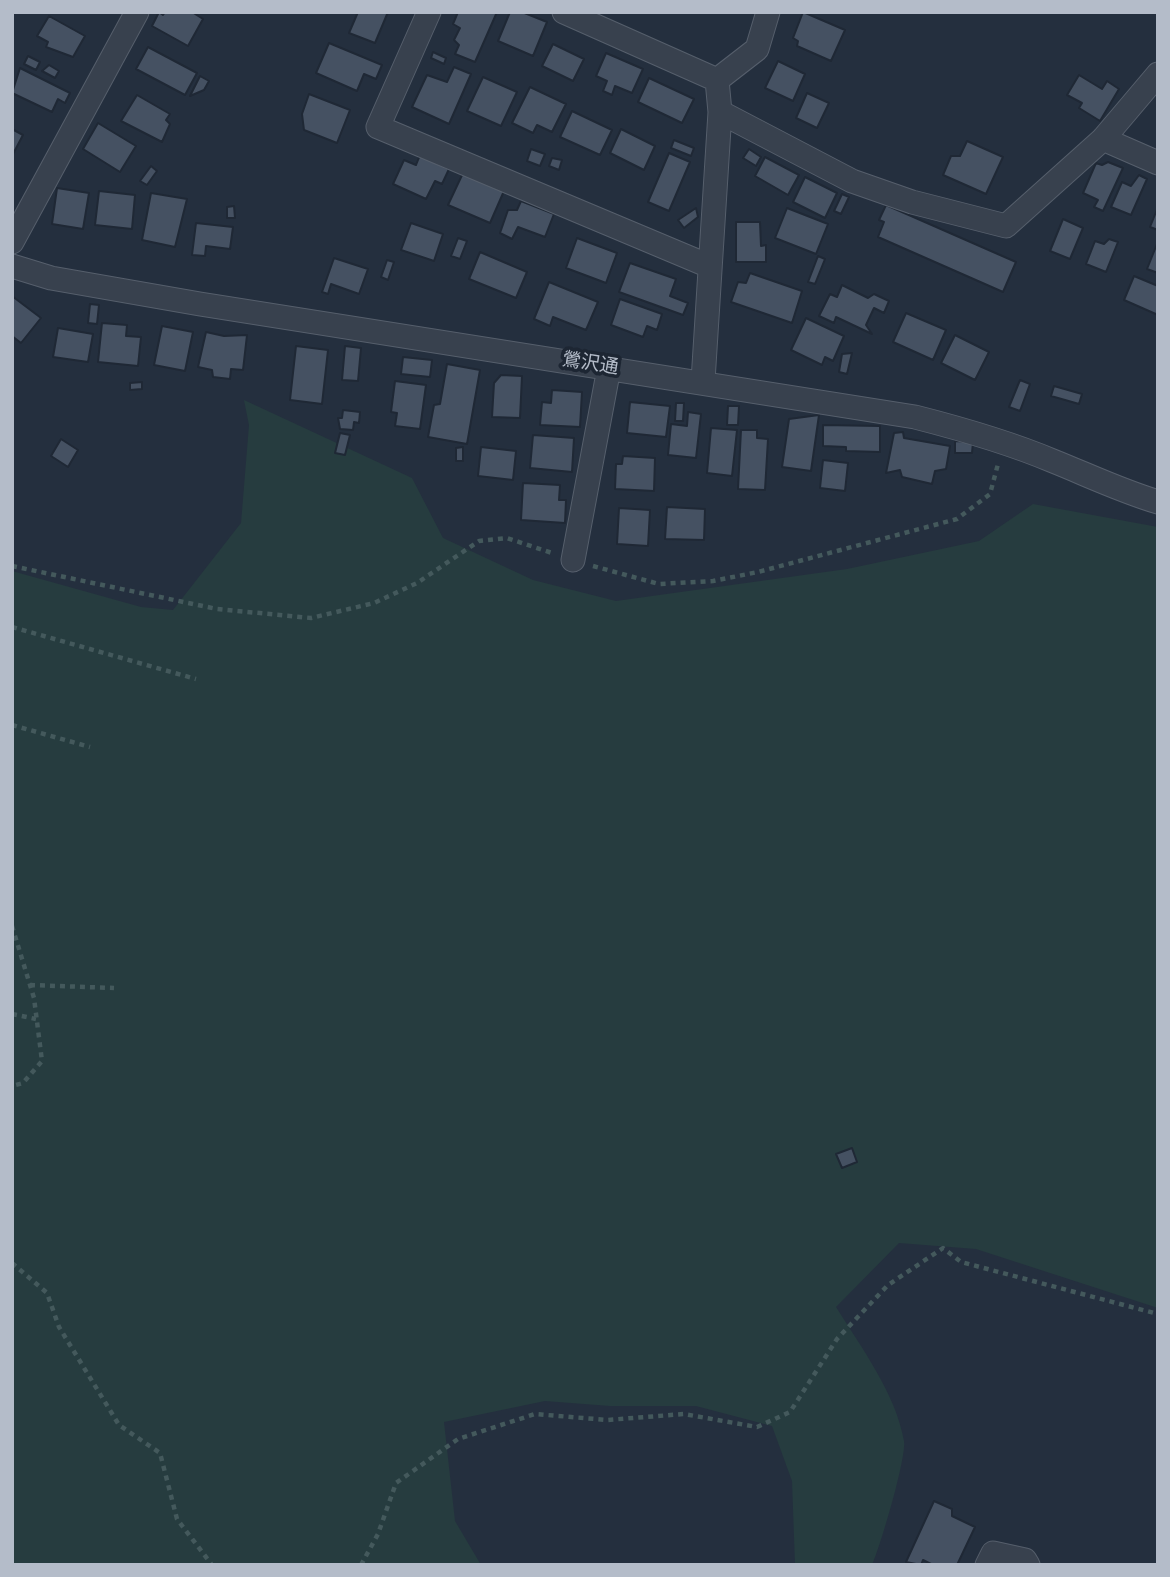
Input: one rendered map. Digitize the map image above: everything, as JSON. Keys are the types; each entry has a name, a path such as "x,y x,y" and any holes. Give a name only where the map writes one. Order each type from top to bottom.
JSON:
{"street":[{"path":"12,242 137,12"},
{"path":"429,12 378,127 709,266"},
{"path":"564,12 717,80"},
{"path":"717,80 757,49 768,12"},
{"path":"720,112 852,181 912,202 1006,226 1103,139 1158,74"},
{"path":"703,382 720,112 717,80"},
{"path":"1103,139 1158,163"},
{"name":"鶯沢通","path":"12,266 51,278 105,288 915,417 1004,442 1120,491 1158,502"},
{"path":"573,561 609,368"},
{"path":"987,1565 993,1553 1025,1560 1028,1565"}],"path":[{"path":"12,566 217,609 311,618 374,603 417,583 479,541 507,538 573,561 659,584 713,581 957,519 990,494 1004,442"},
{"path":"12,627 196,679"},
{"path":"12,725 90,747"},
{"path":"12,926 30,985 42,1061 23,1083 12,1086"},
{"path":"30,985 114,988"},
{"path":"12,1014 36,1019"},
{"path":"360,1565 378,1534 396,1483 458,1439 535,1414 607,1420 684,1414 757,1427 790,1412 838,1339 854,1321 888,1285 943,1248 961,1262 1158,1314"},
{"path":"12,1263 47,1293 59,1326 119,1425 160,1452 177,1519 212,1565"}],"green space":[{"path":"244,400 412,478 443,538 533,580 616,601 847,569 979,541 1033,504 1158,527 1158,1308 976,1249 899,1243 836,1307 886,1388 904,1441 897,1482 872,1565 795,1565 792,1481 772,1426 696,1406 610,1406 545,1401 444,1422 455,1521 481,1565 12,1565 12,571 141,607 173,610 241,523 249,425"}],"building":[{"path":"159,12 163,15 165,12 192,12 203,19 188,46 152,26"},
{"path":"358,12 388,12 375,43 349,33"},
{"path":"458,12 497,12 475,62 455,54 459,45 454,40 460,28 453,24"},
{"path":"510,12 522,12 547,22 533,56 498,41"},
{"path":"803,12 845,30 831,61 797,46 798,41 793,38"},
{"path":"49,16 85,36 73,57 46,47 48,42 37,36"},
{"path":"329,43 382,65 376,79 364,74 357,91 316,73"},
{"path":"553,44 584,59 573,81 542,66"},
{"path":"148,47 197,73 185,95 136,69"},
{"path":"433,52 446,58 444,64 431,58"},
{"path":"606,53 643,69 632,93 615,86 612,95 603,91 607,81 596,76"},
{"path":"28,56 40,62 36,70 24,64"},
{"path":"778,61 805,74 793,101 765,88"},
{"path":"49,65 59,71 55,78 42,71"},
{"path":"454,67 471,74 449,124 412,107 427,75 447,82"},
{"path":"20,68 70,93 65,103 58,99 52,112 12,93"},
{"path":"1079,75 1102,89 1107,81 1119,89 1100,121 1079,108 1082,103 1067,95"},
{"path":"200,76 209,81 204,90 190,96"},
{"path":"483,77 517,92 501,126 467,111"},
{"path":"649,78 694,99 682,123 638,102"},
{"path":"530,87 566,104 552,132 537,125 533,133 512,123"},
{"path":"807,93 829,103 817,128 796,118"},
{"path":"309,94 350,110 337,143 304,130 302,114"},
{"path":"137,95 170,114 166,120 170,124 162,142 121,121"},
{"path":"572,111 612,130 600,155 560,137"},
{"path":"98,123 136,146 120,172 83,149"},
{"path":"12,129 23,135 12,156"},
{"path":"621,129 655,146 644,170 610,153"},
{"path":"674,140 694,148 691,156 671,148"},
{"path":"967,141 1003,157 986,194 943,175 951,156 960,156"},
{"path":"531,149 545,154 540,166 527,161"},
{"path":"749,149 761,157 756,166 743,158"},
{"path":"669,153 690,162 669,211 648,202"},
{"path":"420,155 449,169 442,184 435,181 426,199 393,184 404,160 416,165"},
{"path":"765,157 799,175 788,195 755,176"},
{"path":"552,158 562,160 559,170 549,166"},
{"path":"1108,162 1123,168 1103,211 1094,207 1098,200 1083,193 1096,163 1102,165"},
{"path":"151,166 157,171 147,185 140,181"},
{"path":"463,173 504,191 490,223 448,205"},
{"path":"1139,175 1147,179 1131,215 1111,207 1122,182 1131,186"},
{"path":"805,177 837,193 825,218 793,202"},
{"path":"57,188 89,193 83,229 52,224"},
{"path":"99,191 135,195 132,229 95,225"},
{"path":"151,193 187,199 175,247 142,240"},
{"path":"842,194 849,197 841,214 834,211"},
{"path":"521,201 554,214 545,237 518,227 512,239 500,233 508,210 517,210"},
{"path":"886,205 1016,262 1003,292 878,237 884,222 879,220"},
{"path":"234,206 235,218 227,218 227,207"},
{"path":"1158,207 1158,230 1150,227"},
{"path":"696,208 698,217 684,228 678,220"},
{"path":"787,208 828,224 816,254 775,238"},
{"path":"1063,219 1083,228 1070,259 1050,251"},
{"path":"736,222 760,222 761,246 766,245 766,262 736,262"},
{"path":"196,223 233,227 230,249 206,246 205,256 192,255"},
{"path":"411,223 443,234 434,261 401,250"},
{"path":"458,238 467,241 460,259 451,256"},
{"path":"577,238 617,253 606,283 566,268"},
{"path":"1109,239 1118,242 1106,272 1086,264 1095,241 1104,244"},
{"path":"1158,244 1158,273 1147,269"},
{"path":"480,252 527,272 516,298 469,279"},
{"path":"818,256 825,259 815,284 808,282"},
{"path":"334,258 368,269 359,294 331,284 328,294 322,292"},
{"path":"387,260 394,262 388,280 381,277"},
{"path":"630,263 676,279 670,296 688,303 683,315 619,292"},
{"path":"750,273 802,291 792,323 731,302 738,282 746,283"},
{"path":"1134,276 1158,286 1158,315 1124,300"},
{"path":"549,282 598,302 586,330 553,317 550,326 534,319"},
{"path":"842,285 868,298 874,294 889,301 884,313 874,308 866,325 872,334 836,317 834,323 819,316 830,294 837,297"},
{"path":"12,296 41,318 21,343 12,336"},
{"path":"620,299 662,314 657,330 647,326 643,337 611,325"},
{"path":"90,304 99,305 97,324 88,323"},
{"path":"906,313 946,330 933,360 893,342"},
{"path":"806,318 844,336 833,361 825,357 822,365 791,350"},
{"path":"102,323 127,325 126,336 141,337 138,366 98,362"},
{"path":"162,326 193,332 185,371 154,365"},
{"path":"58,328 93,334 88,362 53,357"},
{"path":"206,332 224,336 247,335 243,370 231,369 230,379 213,377 212,370 198,367"},
{"path":"955,335 989,352 975,380 941,363"},
{"path":"296,346 328,350 322,404 290,400"},
{"path":"345,346 361,348 358,381 342,380"},
{"path":"852,353 847,374 839,372 842,354"},
{"path":"403,357 432,360 430,377 401,374"},
{"path":"447,364 480,370 467,444 428,437 434,405 440,404"},
{"path":"501,375 522,376 520,418 492,417 494,383"},
{"path":"1020,380 1030,384 1020,411 1009,407"},
{"path":"395,381 426,385 420,429 395,426 397,413 391,412"},
{"path":"142,382 142,389 130,390 130,383"},
{"path":"1054,386 1082,394 1079,404 1051,396"},
{"path":"552,390 582,392 580,427 540,425 542,402 551,403"},
{"path":"630,402 670,406 666,437 627,433"},
{"path":"676,403 684,403 683,421 675,421"},
{"path":"728,406 739,406 738,425 727,425"},
{"path":"343,410 360,412 359,423 354,422 353,430 340,429 338,418 342,418"},
{"path":"688,412 701,414 696,458 668,455 671,424 687,426"},
{"path":"819,415 811,471 782,467 789,419"},
{"path":"823,425 880,426 880,452 846,451 846,447 823,446"},
{"path":"711,428 737,430 732,476 707,473"},
{"path":"741,430 757,430 757,438 768,439 765,490 738,489"},
{"path":"903,432 904,438 950,446 946,469 935,471 932,484 902,477 900,470 886,473 894,433"},
{"path":"340,433 350,435 345,455 335,453"},
{"path":"533,435 574,438 572,472 530,468"},
{"path":"61,439 78,450 68,467 51,456"},
{"path":"955,441 973,442 972,453 955,453"},
{"path":"463,447 463,461 456,461 456,448"},
{"path":"481,447 516,451 513,480 478,476"},
{"path":"623,456 655,458 654,491 615,489 616,464 622,464"},
{"path":"823,460 848,463 845,491 820,488"},
{"path":"523,483 560,485 559,500 566,500 565,523 521,520"},
{"path":"667,507 705,509 704,540 665,539"},
{"path":"619,508 650,510 648,546 617,544"},
{"path":"852,1148 857,1162 842,1168 836,1154"},
{"path":"934,1501 952,1509 952,1516 975,1527 957,1565 933,1565 923,1560 921,1565 906,1562"}]}
